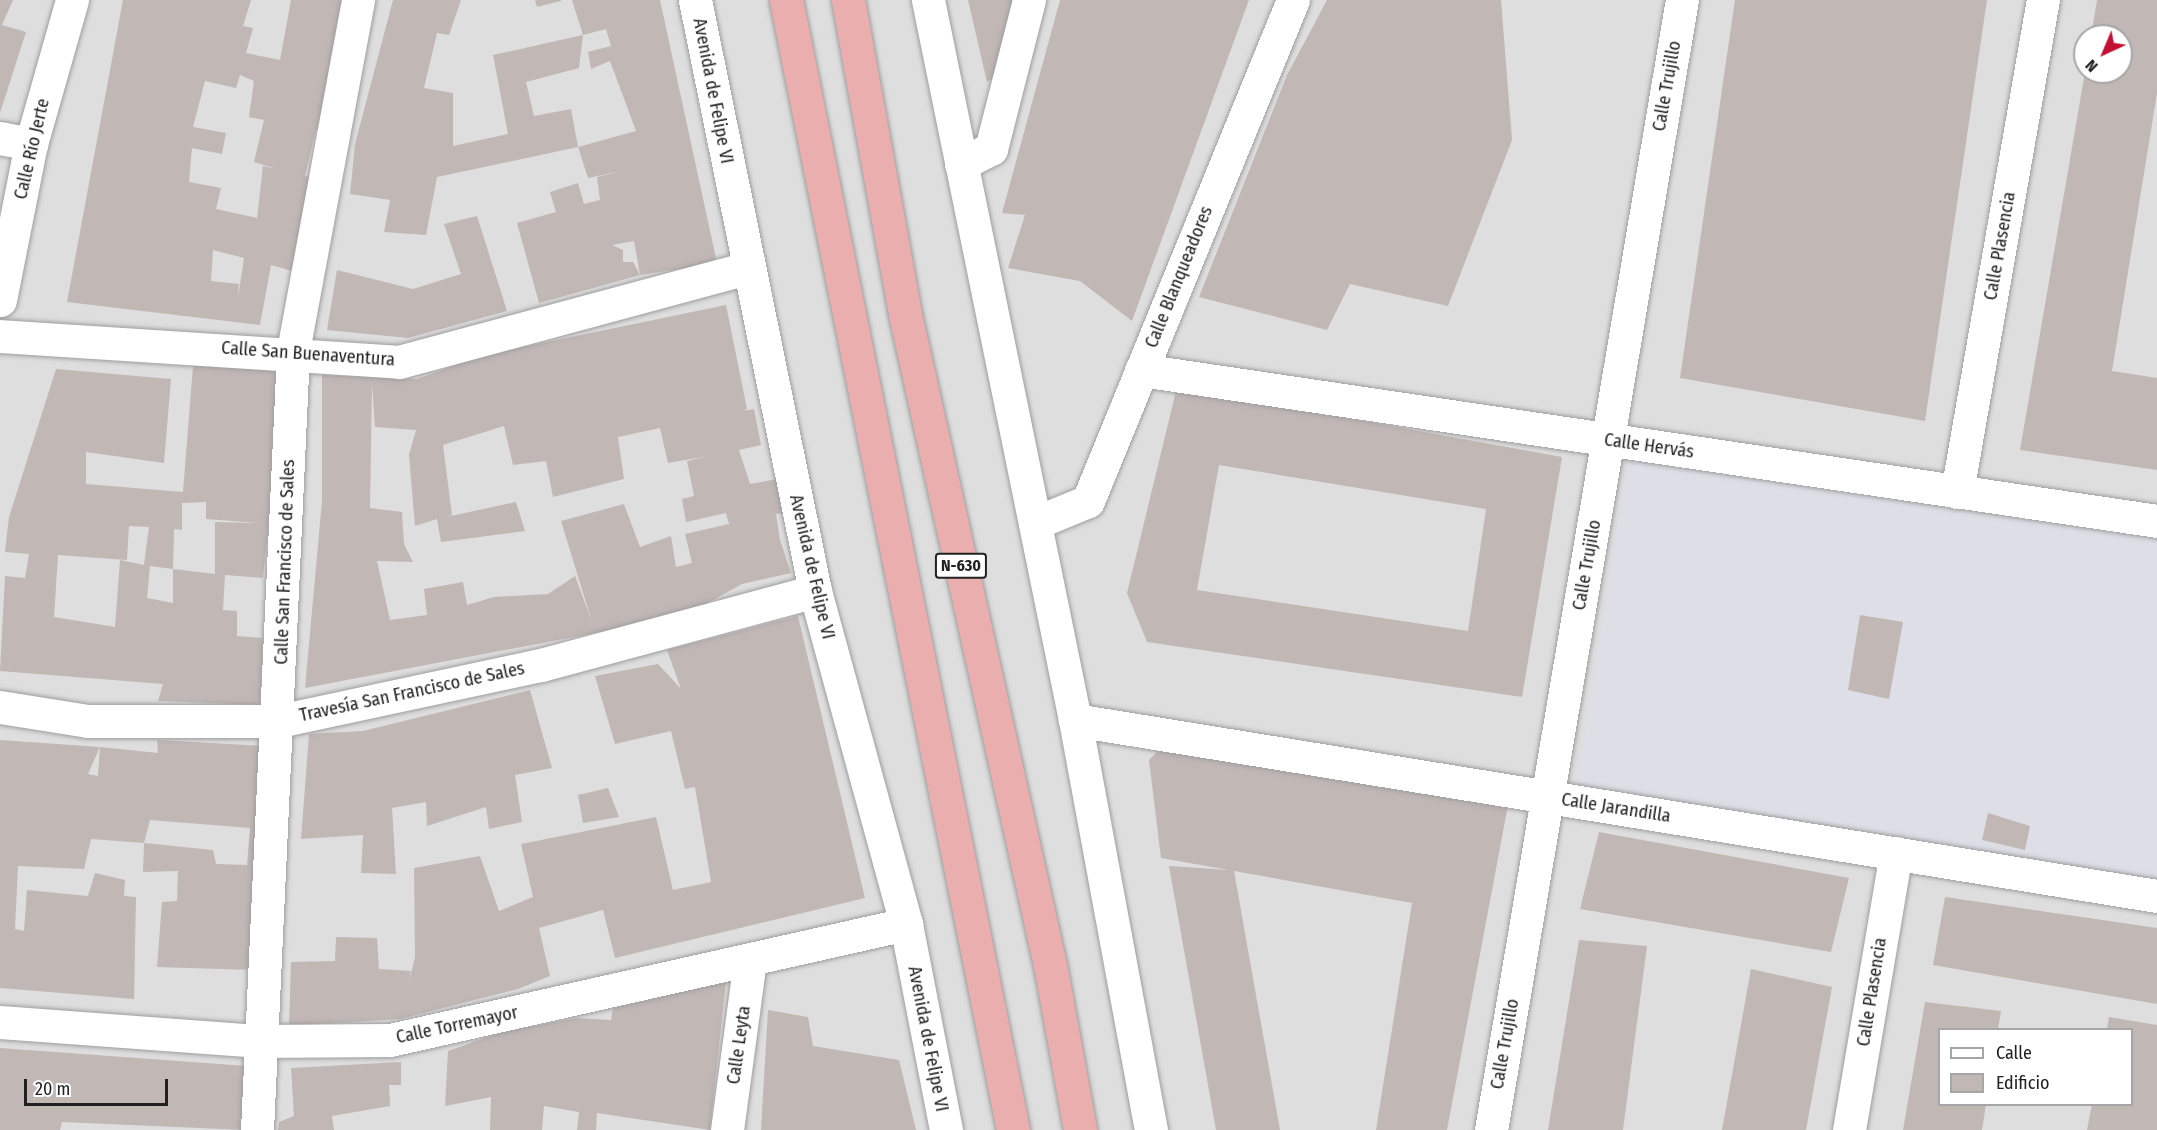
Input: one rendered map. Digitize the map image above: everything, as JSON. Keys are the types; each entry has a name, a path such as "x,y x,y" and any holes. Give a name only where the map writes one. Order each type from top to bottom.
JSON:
{"highway":[{"path":"786,0 1013,1130"},
{"name":"N-630","path":"848,0 905,314 1051,970 1080,1130"}],"street":[{"name":"Calle Río Jerte","path":"0,300 15,141 72,0"},
{"name":"Calle San Francisco de Sales","path":"257,1130 279,721 293,351 358,0"},
{"name":"Avenida de Felipe VI","path":"695,0 747,267 815,591 906,924 946,1130"},
{"path":"928,0 1076,720 1151,1130"},
{"path":"961,164 991,149 1029,0"},
{"name":"Calle Blanqueadores","path":"1035,523 1088,501 1293,0"},
{"name":"Calle Trujillo","path":"1491,1130 1682,0"},
{"name":"Calle Plasencia","path":"1957,492 2043,0"},
{"name":"Calle San Buenaventura","path":"0,336 293,351 399,362 747,267"},
{"name":"Calle Hervás","path":"1141,370 2157,521"},
{"name":"Travesía San Francisco de Sales","path":"0,707 88,721 279,721 541,664 815,591"},
{"name":"Calle Jarandilla","path":"1076,720 2157,896"},
{"name":"Calle Plasencia","path":"1849,1130 1896,853"},
{"name":"Calle Torremayor","path":"0,1022 260,1041 390,1040 906,924"},
{"name":"Calle Leyta","path":"728,1130 750,960"}],"shaded area":[{"path":"0,0 2157,0 2157,1130 0,1130"},
{"path":"1630,443 2157,535 2157,882 1576,793"}],"building":[{"path":"0,0 13,0 2,25 26,32 0,113"},
{"path":"123,0 251,0 243,26 253,28 246,53 280,60 291,0 350,0 324,131 316,129 305,176 314,178 292,271 271,265 260,325 67,302","holes":["240,75 254,81 249,117 264,120 254,162 277,169 263,166 257,218 216,209 221,188 189,182 192,148 222,154 226,133 193,127 205,81 236,88","213,250 244,258 238,298 239,284 211,281"]},
{"path":"393,0 461,0 449,35 437,33 424,88 453,93 453,146 508,134 493,55 583,35 579,68 526,82 534,116 571,109 578,147 437,177 426,235 384,232 390,200 350,194 355,144"},
{"path":"535,0 561,0 561,1 537,7"},
{"path":"572,0 660,0 717,263 640,275 539,303 517,223 556,212 550,192 578,183 584,204 600,200 597,177 621,171 588,178 578,147 636,131 610,61 591,69 588,52 611,46 606,29 583,35","holes":["634,241 640,275 633,262 623,262 623,250 612,245"]},
{"path":"968,0 1016,0 994,77 987,82"},
{"path":"1060,0 1249,0 1132,321 1080,281 1008,268 1025,215 1002,213"},
{"path":"1327,0 1501,0 1512,140 1448,306 1350,284 1327,330 1199,297 1287,75"},
{"path":"1735,0 1987,0 1925,421 1680,378"},
{"path":"2097,0 2157,0 2157,93 2112,371 2157,378 2157,470 2020,450 2083,84 2133,84 2133,24 2093,24"},
{"path":"477,216 507,311 408,338 327,330 337,270 413,289 461,274 444,224"},
{"path":"726,305 747,409 741,411 754,409 761,445 739,450 750,484 777,479 784,513 776,514 780,540 791,573 742,584 684,616 305,688 322,501 322,375 417,379 484,355","holes":["372,384 375,427 416,430 409,455 415,526 437,519 441,542 525,531 516,502 446,517 452,515 443,445 504,426 513,465 546,461 553,497 624,479 618,437 660,428 668,463 708,456 687,461 694,496 682,499 686,522 726,513 729,524 685,534 692,563 676,567 671,536 640,547 624,504 561,521 592,622 575,576 548,594 494,597 467,605 463,582 424,589 427,615 390,620 377,561 413,562 404,544 402,512 370,508"]},
{"path":"227,363 284,372 263,578 225,575 223,610 237,611 237,636 263,638 260,705 158,701 163,684 0,671 5,576 25,578 29,554 5,552 9,517 56,369 171,379 164,463 86,452 86,484 183,492 193,366","holes":["206,502 206,519 259,523 215,522 215,574 173,569 174,529 182,530 182,503","129,526 149,527 144,565 120,560 115,627 54,617 58,555 127,560","150,566 173,569 173,603 147,598"]},
{"path":"1177,387 1562,457 1522,697 1147,642 1127,593","holes":["1219,465 1486,509 1468,631 1197,590"]},
{"path":"1860,615 1903,622 1889,699 1848,690"},
{"path":"798,616 865,898 615,958 603,910 539,928 550,976 518,989 400,1019 289,1026 291,962 335,961 336,937 377,938 379,969 411,971 408,986 415,957 414,868 480,856 499,911 533,897 521,844 656,817 673,890 711,882 695,787 685,789 671,731 615,744 595,676 658,664 681,689 667,650"},
{"path":"530,690 552,768 515,775 522,822 489,829 486,807 427,826 426,802 392,808 396,874 361,873 363,835 301,839 309,734 363,731"},
{"path":"0,740 100,747 158,753 157,740 265,746 254,970 157,967 162,902 177,901 178,871 143,872 144,843 91,839 84,869 18,866 15,929 24,931 27,890 88,896 95,873 125,880 124,896 136,897 134,999 0,988","holes":["100,747 98,776 88,774","150,820 250,828 247,865 216,864 213,850 144,843"]},
{"path":"1160,749 1508,805 1447,1130 1376,1130 1412,903 1234,871 1280,1130 1216,1130 1169,866 1229,870 1161,858 1149,760"},
{"path":"608,788 619,817 583,823 578,795"},
{"path":"1988,813 2030,826 2025,850 1982,840"},
{"path":"1599,832 1849,878 1831,952 1580,909"},
{"path":"1945,897 2157,928 2157,1004 1933,965"},
{"path":"1579,940 1647,946 1623,1130 1548,1130"},
{"path":"1751,969 1832,987 1806,1130 1722,1130"},
{"path":"726,981 710,1130 597,1113 596,1130 577,1130 579,1112 544,1106 542,1130 490,1130 491,1097 445,1106 448,1051 502,1032 577,1018 611,1020 613,1008"},
{"path":"1925,1002 2001,1011 1998,1028 1938,1028 1938,1106 1986,1106 1982,1130 1903,1130"},
{"path":"768,1010 808,1017 813,1046 899,1060 916,1130 761,1130"},
{"path":"2109,1017 2157,1025 2157,1130 2087,1130 2092,1106 2133,1106 2133,1028 2107,1028"},
{"path":"0,1048 247,1066 245,1130 62,1122 60,1130 0,1130"},
{"path":"401,1062 401,1085 389,1085 390,1106 332,1116 334,1130 278,1130 279,1122 294,1116 291,1068"}]}
